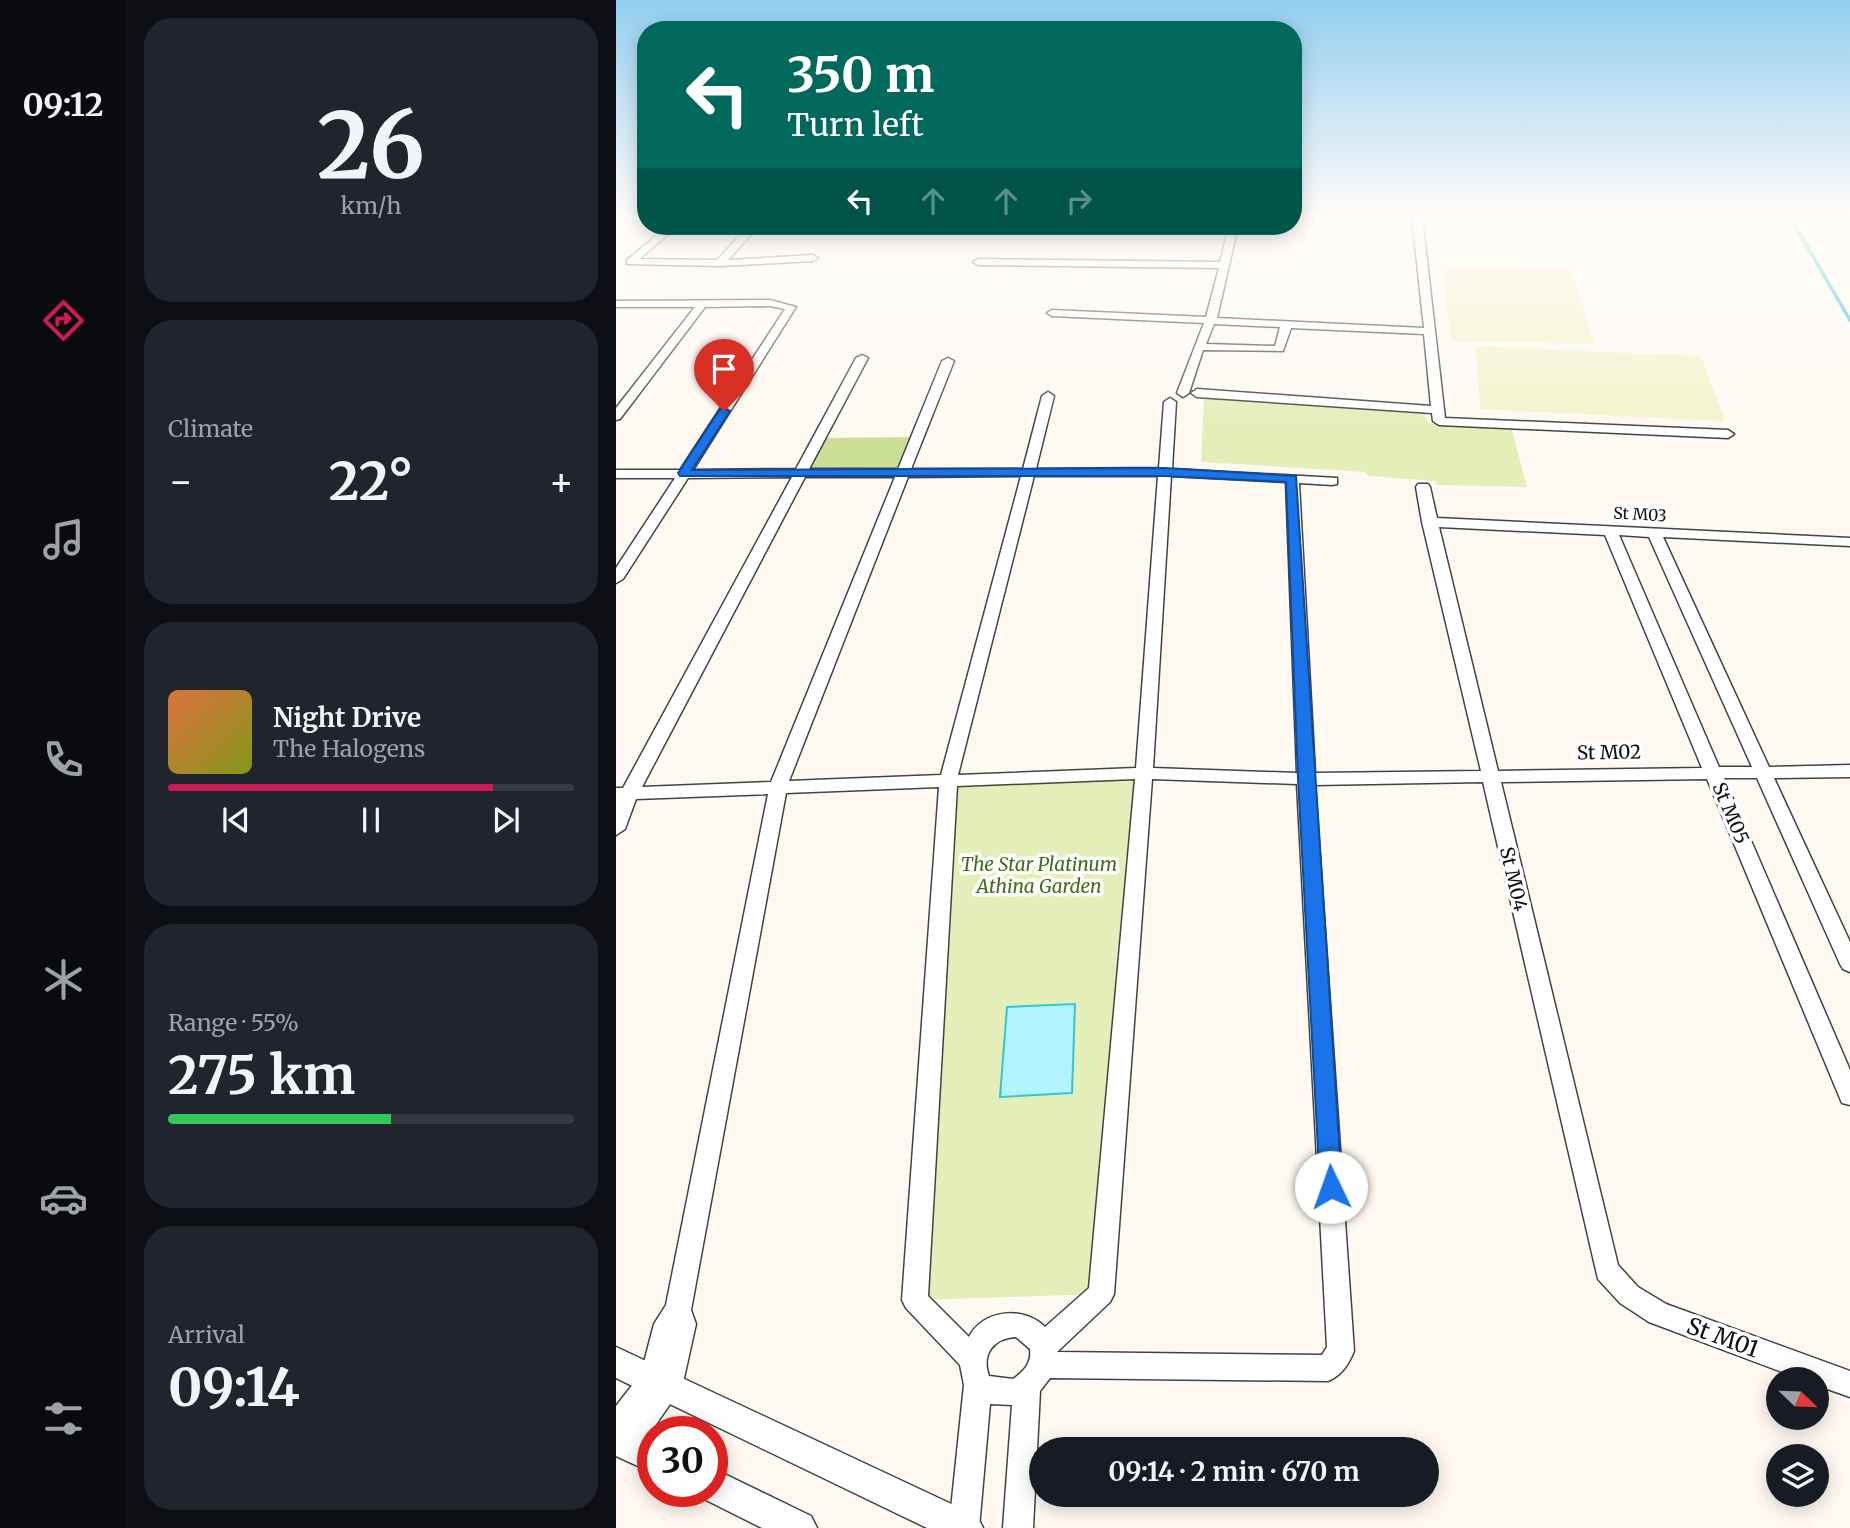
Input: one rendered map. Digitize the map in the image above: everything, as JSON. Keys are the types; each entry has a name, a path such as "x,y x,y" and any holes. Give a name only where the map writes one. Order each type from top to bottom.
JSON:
{"street":[{"path":"1183,393 1211,319 1218,288"},
{"path":"1424,288 1438,421 1728,434"},
{"path":"616,304 770,303 791,307 616,579"},
{"path":"616,416 702,304"},
{"path":"1052,313 1428,331"},
{"path":"1199,346 1279,349 1285,336 1286,323"},
{"path":"616,829 623,794 862,358"},
{"path":"628,1442 661,1384 683,1324 678,1310 778,788 948,361"},
{"path":"1197,393 1436,410"},
{"path":"1048,396 947,781 915,1300 992,1393 1001,1394 1010,1394 1101,1294 1144,772 1170,402"},
{"path":"616,474 1164,472 1332,481"},
{"path":"1038,1366 1328,1368 1341,1351 1306,779 1292,479"},
{"name":"St M04","path":"1423,487 1429,522 1607,1271"},
{"name":"St M03","path":"1429,522 1850,542"},
{"name":"St M05","path":"1611,530 1850,1096"},
{"path":"1654,532 1850,964"},
{"name":"St M02","path":"623,794 1144,772 1306,779 1850,771"},
{"name":"St M01","path":"1607,1271 1629,1295 1658,1313 1850,1384"},
{"path":"616,1362 964,1528 975,1371 980,1340 996,1327 1016,1324 1033,1331 1038,1366 1018,1528"},
{"path":"728,1493 799,1528"}],"green space":[{"path":"1445,288 1576,288 1595,344 1451,341"},
{"path":"1476,346 1701,356 1725,421 1480,409"},
{"path":"1204,398 1424,412 1428,423 1512,430 1527,487 1437,485 1435,481 1369,476 1365,472 1201,462"},
{"path":"918,437 904,472 800,474 819,438"},
{"name":"The Star Platinum Athina Garden","path":"1144,773 1101,1294 915,1300 948,781"}],"water":[{"path":"1075,1004 1072,1093 1000,1097 1007,1007"}],"waterway":[{"path":"1832,288 1850,320"}],"route":[{"path":"724,411 684,473 1164,472 1292,479 1306,779 1331,1187"}]}
